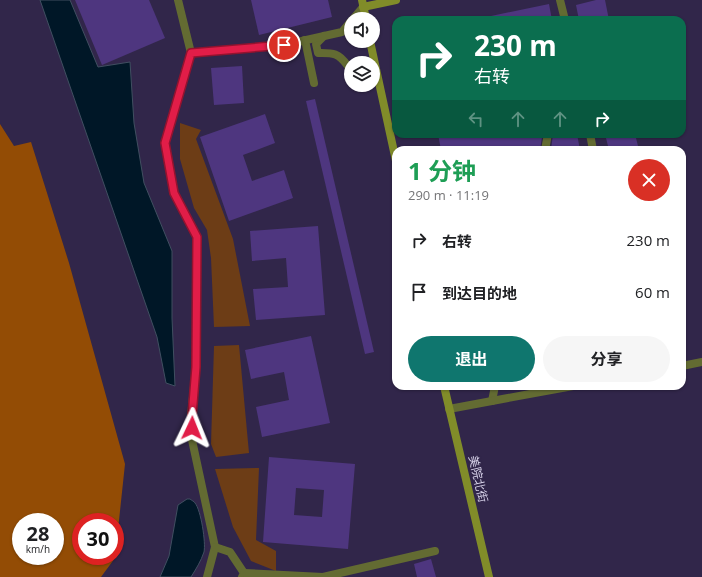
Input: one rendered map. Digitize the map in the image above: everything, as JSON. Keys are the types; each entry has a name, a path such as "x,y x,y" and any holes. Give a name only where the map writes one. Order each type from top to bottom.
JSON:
{"street":[{"path":"178,0 191,53 165,143 174,193 197,237 196,367 192,416 192,440 215,547 206,577"},
{"path":"357,12 362,3 396,0"},
{"path":"560,0 564,16"},
{"path":"191,53 284,45 342,32 344,30"},
{"path":"325,36 316,44 318,53 332,53 342,57 344,60"},
{"path":"305,40 314,83"},
{"path":"372,48 393,146"},
{"path":"686,365 702,362"},
{"name":"美院北街","path":"445,390 489,577"},
{"path":"492,401 494,390"},
{"path":"449,409 551,390"},
{"path":"215,547 230,552 243,575 323,577 435,551"}],"shaded area":[{"path":"180,123 201,130 196,139 233,239 250,326 214,327 211,258 207,230 194,208 180,159"},
{"path":"0,124 14,146 31,142 69,263 125,464 120,513 72,513 72,565 110,565 101,577 0,577"},
{"path":"239,345 249,453 216,457 211,444 214,346"},
{"path":"259,468 256,540 276,551 276,571 251,561 233,527 215,469"}],"water":[{"path":"40,0 70,0 98,67 130,62 134,123 144,183 172,251 172,318 175,386 166,383 157,337"},
{"path":"187,499 190,499 195,503 199,512 204,534 204,552 191,577 160,577 169,556 178,505"}],"building":[{"path":"75,0 149,0 165,38 102,65"},
{"path":"251,0 328,0 332,17 259,35"},
{"path":"596,0 605,0 608,16 578,16 576,5"},
{"path":"549,4 551,16 491,16"},
{"path":"242,66 244,103 214,105 211,68"},
{"path":"315,99 374,352 365,354 306,101"},
{"path":"265,114 275,143 243,155 252,181 284,170 293,198 229,221 200,137"},
{"path":"439,138 542,138 541,146 440,146"},
{"path":"552,138 578,138 579,146 552,146"},
{"path":"606,138 636,138 638,146 608,146"},
{"path":"318,226 325,315 256,320 253,289 288,287 286,258 252,261 250,231"},
{"path":"311,336 330,423 262,437 256,407 289,400 284,372 251,379 245,350"},
{"path":"269,457 355,464 348,549 263,542","holes":["296,488 324,490 322,517 294,515"]},
{"path":"431,559 436,577 417,577 414,564"}],"route":[{"path":"192,428 196,367 197,237 174,193 165,143 191,53 284,45"}]}
